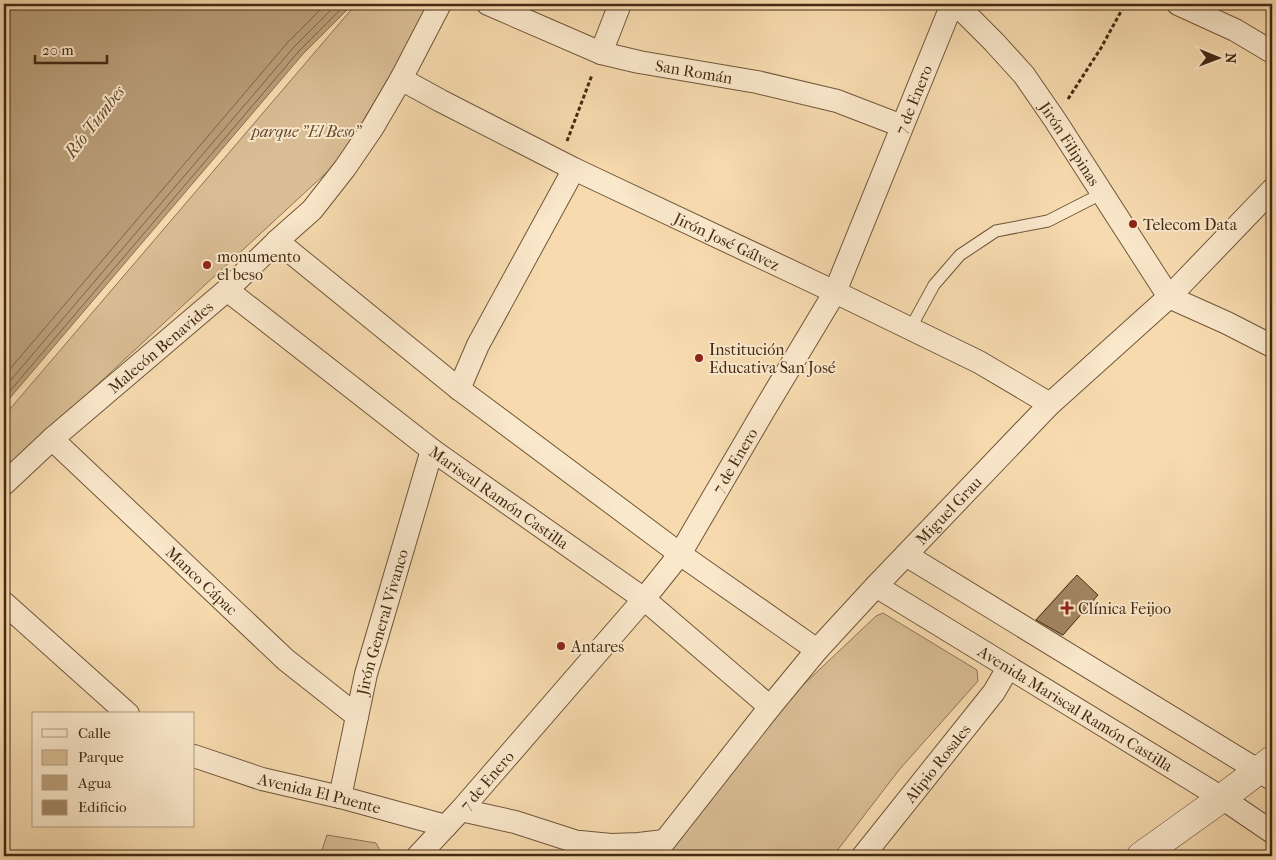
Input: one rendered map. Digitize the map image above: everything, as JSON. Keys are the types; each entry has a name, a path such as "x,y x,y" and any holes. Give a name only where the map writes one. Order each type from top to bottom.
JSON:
{"main road":[{"path":"1142,856 1222,798 1268,770"}],"street":[{"name":"Malecón Benavides","path":"4,484 52,439 227,290 312,210 345,168 373,127 401,79 440,4"},
{"name":"San Román","path":"488,4 601,53 639,62 758,82 837,101 902,126"},
{"path":"601,53 620,4"},
{"name":"7 de Enero","path":"418,856 644,599 680,554 834,292 952,4"},
{"name":"Jirón Filipinas","path":"956,4 1024,75 1169,297"},
{"path":"1178,4 1234,30 1272,52"},
{"name":"Jirón José Gálvez","path":"401,79 566,166 979,362 1050,404"},
{"path":"459,389 478,345 566,166"},
{"name":"Miguel Grau","path":"658,849 817,650 876,586 1050,404 1169,297 1272,190"},
{"path":"277,242 459,389 680,554 817,650"},
{"name":"Mariscal Ramón Castilla","path":"227,290 432,450 644,599 770,707"},
{"path":"1169,297 1272,346"},
{"name":"Manco Cápac","path":"52,439 286,660 357,716"},
{"name":"Jirón General Vivanco","path":"340,797 366,674 432,450"},
{"path":"906,555 1268,770"},
{"name":"Avenida Mariscal Ramón Castilla","path":"876,586 1222,798 1272,832"},
{"path":"4,602 126,712"},
{"name":"Alipio Rosales","path":"862,856 994,692 1008,668"},
{"name":"Avenida El Puente","path":"195,756 262,779 340,797 453,818 515,822 577,842"},
{"path":"577,842 611,845 639,844 658,849"},
{"path":"577,842 598,856"}],"lane":[{"path":"910,329 934,285 960,255 996,230 1048,221 1101,194"}],"path":[{"path":"1055,120 1101,48 1125,4"},
{"path":"566,166 601,53"}],"green space":[{"name":"parque \"El Beso\"","path":"356,4 432,4 340,160 4,471 4,416"},
{"path":"883,613 977,670 978,681 899,770 833,856 662,856 784,703 876,616"},
{"path":"327,835 376,843 383,856 320,856"}],"water":[{"name":"Río Tumbes","path":"4,4 353,4 303,54 4,405"}],"building":[{"name":"Clínica Feijoo","path":"1077,575 1098,595 1063,635 1036,620"}],"place":[{"name":"Telecom Data","path":"1133,224"},
{"name":"monumento el beso","path":"207,265"},
{"name":"Institución Educativa San José","path":"699,358"},
{"name":"Clínica Feijoo","path":"1067,608"},
{"name":"Antares","path":"561,646"}]}
